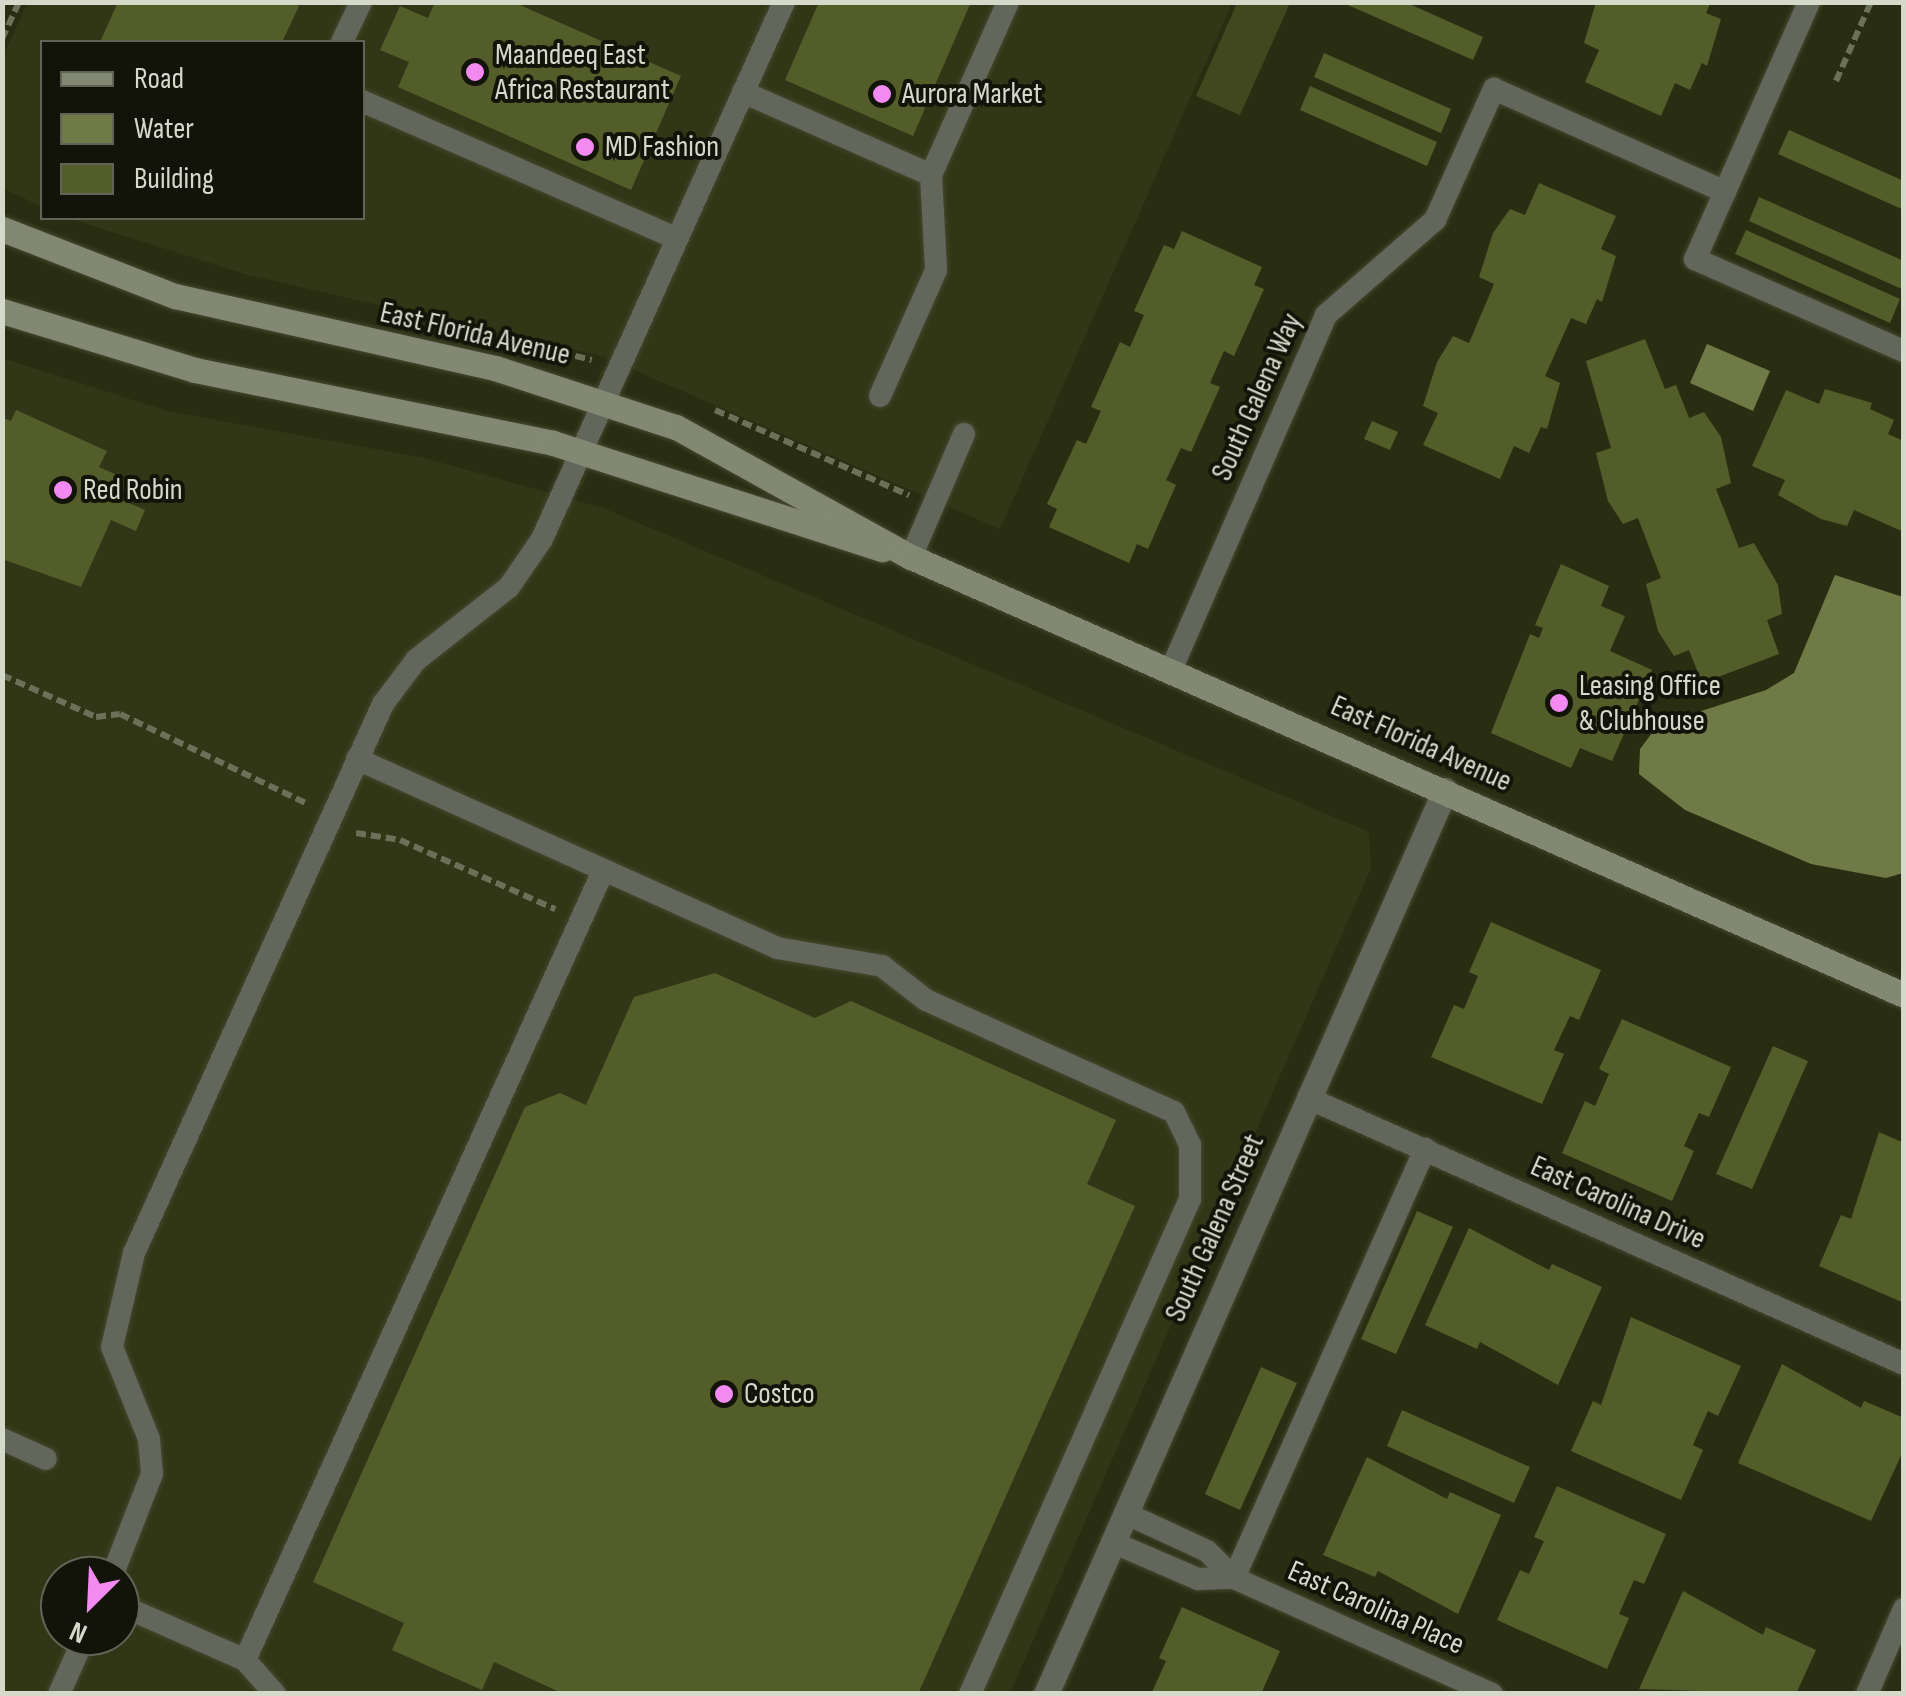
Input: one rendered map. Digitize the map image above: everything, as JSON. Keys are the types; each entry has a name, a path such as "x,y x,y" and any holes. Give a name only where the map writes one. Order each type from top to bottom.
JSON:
{"main road":[{"name":"East Florida Avenue","path":"2,229 175,296 601,399 736,455 911,557 1904,994"},
{"name":"East Florida Avenue","path":"2,312 211,374 580,451 738,509 911,557"}],"street":[{"name":"South Galena Street","path":"1046,1694 1445,790"}],"lane":[{"path":"343,40 361,2"},
{"path":"120,1556 152,1474 149,1439 112,1347 122,1284 356,759 407,669 522,572 784,2"},
{"path":"880,396 936,270 931,175 1008,2"},
{"path":"1809,2 1695,259 1904,351"},
{"name":"South Galena Way","path":"1170,670 1326,315 1435,220 1494,90 1725,192"},
{"path":"742,92 931,175"},
{"path":"365,101 673,237"},
{"path":"911,557 964,434"},
{"path":"356,759 792,954 882,966 926,1000 1174,1112 1190,1145 1190,1199 970,1694"},
{"path":"245,1660 602,871"},
{"name":"East Carolina Drive","path":"1308,1098 1904,1364"},
{"path":"1234,1578 1425,1149"},
{"path":"2,1439 46,1458"},
{"name":"East Carolina Place","path":"1125,1513 1208,1551 1234,1578 1492,1694"},
{"name":"East Carolina Place","path":"1112,1542 1198,1579 1234,1578"},
{"path":"1867,1694 1904,1610"},
{"path":"140,1614 245,1660 276,1694"},
{"path":"60,1694 76,1656"}],"path":[{"path":"2,39 19,2"},
{"path":"1836,81 1870,2"},
{"path":"2,675 96,718 120,714 306,804"},
{"path":"356,833 400,840 555,909"}],"shaded area":[{"path":"27,3 1232,3 1000,529 602,356 248,275 74,220 365,220 365,40 40,40 40,206 3,188 3,57"},
{"path":"1237,3 1290,3 1240,115 1196,96"},
{"path":"2,358 167,411 424,458 603,508 1369,832 1371,868 1010,1693 3,1693"}],"water":[{"path":"1707,344 1770,371 1753,411 1690,383"},
{"path":"1835,575 1903,597 1903,873 1886,878 1811,864 1685,810 1639,774 1640,749 1658,725 1766,690 1794,673"}],"building":[{"path":"118,2 290,2 299,6 283,40 101,40"},
{"path":"435,2 513,2 681,76 631,190 398,87 409,62 380,50 400,6 428,18"},
{"path":"819,2 971,2 913,136 785,80"},
{"path":"1341,2 1405,2 1483,37 1473,60"},
{"path":"1596,2 1711,2 1706,13 1721,19 1707,66 1702,63 1690,90 1675,83 1661,116 1585,82 1599,50 1584,43"},
{"path":"1324,53 1451,109 1441,133 1314,77"},
{"path":"1310,86 1437,142 1427,166 1300,110"},
{"path":"1789,130 1904,181 1904,210 1778,154"},
{"path":"1539,183 1616,216 1601,249 1616,256 1602,302 1597,299 1586,324 1571,318 1545,376 1560,383 1547,429 1541,427 1529,453 1514,446 1500,479 1423,445 1438,413 1423,406 1437,362 1453,336 1469,343 1494,284 1479,277 1493,233 1510,209 1525,215"},
{"path":"1759,197 1904,261 1904,290 1749,221"},
{"path":"1746,230 1900,299 1890,323 1735,254"},
{"path":"1182,231 1262,267 1254,285 1264,289 1234,356 1224,351 1210,383 1220,387 1191,452 1181,448 1166,480 1176,485 1148,549 1137,544 1129,563 1049,527 1057,509 1047,504 1077,440 1086,444 1101,411 1091,407 1120,342 1130,347 1144,315 1134,311 1164,245 1174,249"},
{"path":"1645,339 1665,389 1676,385 1689,418 1704,412 1721,437 1731,483 1716,489 1739,548 1754,543 1778,585 1782,614 1767,620 1779,654 1702,683 1689,650 1674,656 1658,631 1646,584 1661,578 1638,518 1623,524 1608,501 1596,453 1611,448 1586,361"},
{"path":"1825,389 1872,403 1870,409 1894,420 1888,434 1904,441 1904,532 1854,510 1847,526 1821,519 1778,495 1785,480 1752,466 1786,390 1819,404"},
{"name":"Red Robin","path":"16,410 107,451 99,467 128,480 120,499 145,510 136,531 111,520 81,587 2,559 2,417 11,421"},
{"path":"1372,421 1398,432 1390,450 1364,439"},
{"path":"1561,564 1609,586 1601,606 1625,616 1610,651 1652,670 1612,761 1580,748 1571,768 1491,733 1530,634 1539,638 1543,628 1535,625"},
{"path":"1491,922 1601,970 1579,1020 1570,1016 1554,1050 1564,1054 1542,1104 1431,1057 1454,1005 1464,1009 1478,976 1469,972"},
{"name":"Costco","path":"715,973 815,1018 851,1001 1116,1120 1087,1184 1135,1206 918,1694 564,1694 494,1662 482,1690 392,1650 404,1623 313,1582 525,1107 560,1093 586,1105 634,997"},
{"path":"1622,1019 1731,1067 1709,1117 1699,1113 1684,1146 1694,1151 1672,1201 1562,1153 1585,1101 1595,1106 1609,1074 1599,1069"},
{"path":"1773,1046 1808,1061 1752,1189 1716,1174"},
{"path":"1879,1132 1904,1143 1904,1303 1819,1266 1841,1215 1851,1219"},
{"path":"1417,1211 1453,1227 1396,1354 1361,1339"},
{"path":"1469,1228 1549,1270 1552,1264 1602,1287 1558,1385 1480,1342 1477,1349 1425,1325"},
{"path":"1631,1317 1741,1366 1718,1416 1708,1411 1693,1445 1703,1450 1681,1500 1571,1451 1593,1401 1601,1405"},
{"path":"1782,1364 1861,1408 1864,1401 1904,1418 1904,1449 1871,1521 1738,1463"},
{"path":"1261,1367 1297,1383 1240,1510 1205,1494"},
{"path":"1402,1410 1530,1467 1514,1503 1387,1446"},
{"path":"1367,1457 1447,1499 1450,1492 1501,1515 1458,1614 1378,1571 1375,1577 1323,1555"},
{"path":"1557,1486 1666,1534 1644,1584 1634,1580 1619,1614 1629,1618 1607,1669 1497,1620 1520,1570 1529,1574 1544,1541 1534,1537"},
{"path":"1683,1591 1763,1635 1766,1627 1816,1650 1796,1694 1639,1689"},
{"path":"1182,1607 1280,1651 1261,1694 1144,1694 1152,1692 1166,1661 1159,1658"}],"place":[{"name":"Maandeeq East Africa Restaurant","path":"475,72"},
{"name":"Aurora Market","path":"882,94"},
{"name":"MD Fashion","path":"585,147"},
{"name":"Red Robin","path":"63,490"},
{"name":"Leasing Office & Clubhouse","path":"1559,703"},
{"name":"Costco","path":"724,1394"}]}
